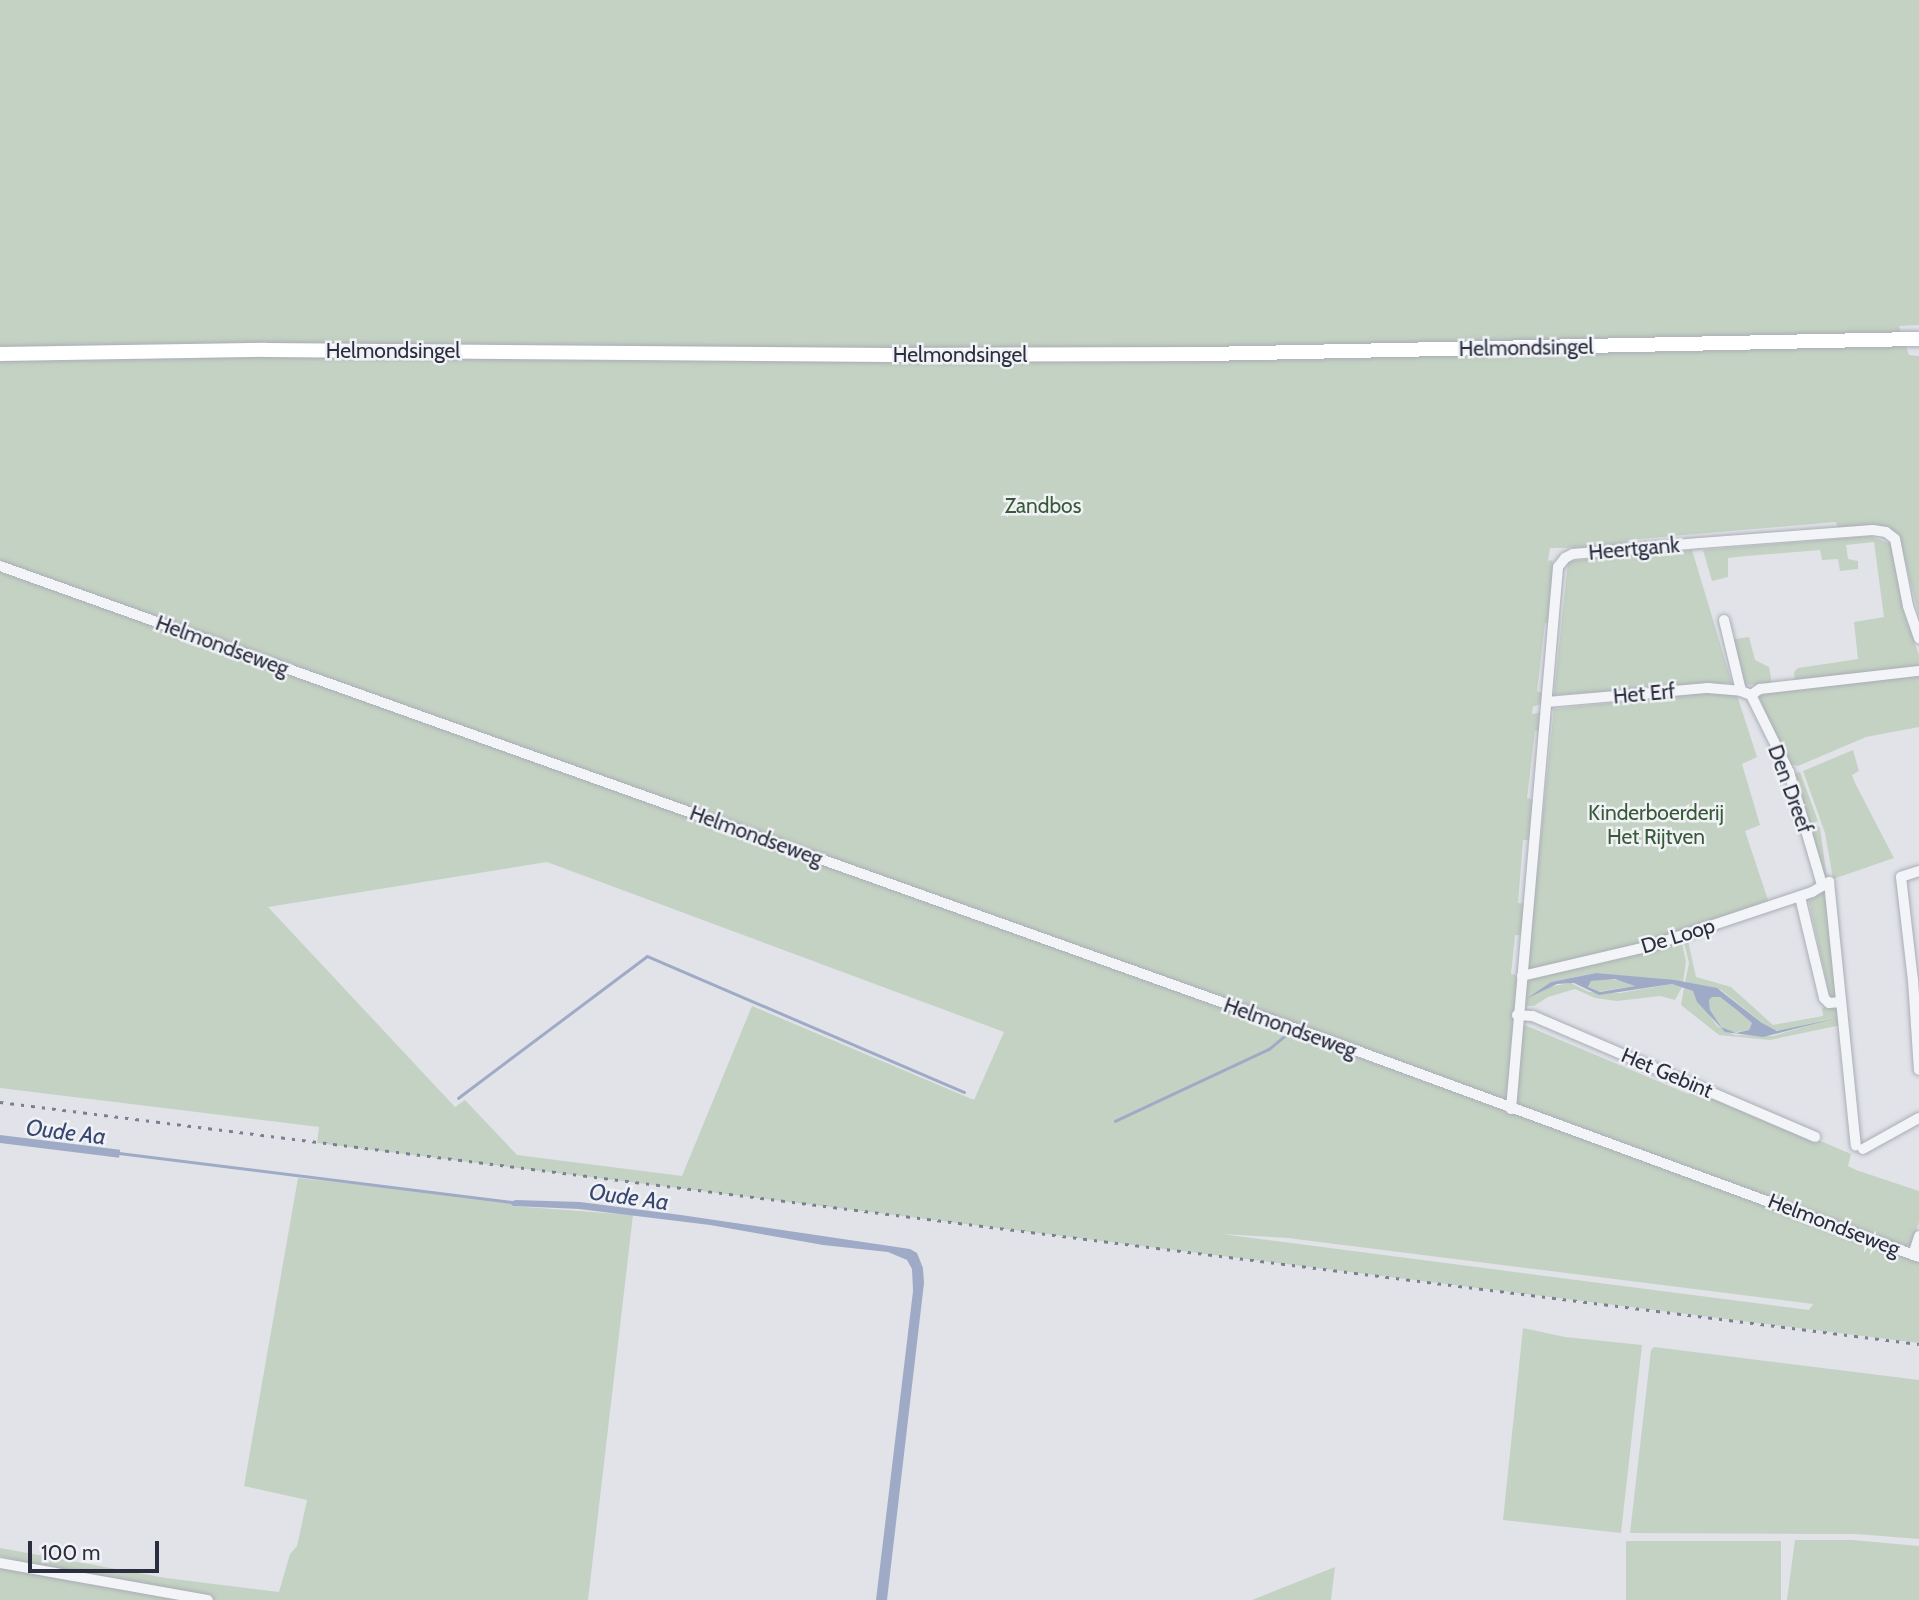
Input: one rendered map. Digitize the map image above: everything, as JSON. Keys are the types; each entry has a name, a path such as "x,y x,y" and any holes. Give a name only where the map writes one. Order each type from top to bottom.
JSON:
{"main road":[{"name":"Helmondsingel","path":"0,354 266,350 891,355 1192,354 1919,340"}],"street":[{"name":"Heertgank","path":"1522,976 1558,567 1565,558 1573,554 1873,530 1886,532 1895,539 1908,607 1919,638"},
{"name":"Helmondseweg","path":"0,566 1344,1046 1916,1256"},
{"path":"1724,620 1746,693"},
{"name":"Het Erf","path":"1547,702 1708,688 1746,693 1760,689 1919,671"},
{"name":"Den Dreef","path":"1746,693 1789,772 1826,883 1859,1147 1919,1118"},
{"path":"1919,871 1901,877 1910,974 1916,980 1919,1068"},
{"name":"De Loop","path":"1522,976 1647,947 1800,897 1826,883"},
{"path":"1800,897 1824,998 1829,1003 1842,1002"},
{"path":"1511,1109 1522,976"},
{"name":"Het Gebint","path":"1517,1015 1533,1016 1815,1137"},
{"path":"1916,1256 1919,1236"},
{"path":"0,1563 208,1600"}],"green space":[{"name":"Zandbos","path":"0,0 1919,0 1919,325 1899,326 1909,355 1919,356 1919,616 1900,541 1889,531 1838,529 1836,522 1628,540 1628,547 1550,548 1548,561 1552,560 1555,569 1551,623 1545,623 1537,691 1544,694 1542,703 1533,707 1532,714 1542,712 1541,730 1535,731 1527,798 1534,800 1530,840 1523,840 1518,903 1525,904 1522,935 1515,935 1511,974 1519,976 1522,1024 1688,1094 1706,1092 1851,1154 1848,1166 1856,1170 1919,1191 1919,1222 1911,1247 1907,1245 1900,1254 1919,1261 1919,1343 317,1143 319,1127 0,1088","holes":["547,862 1004,1032 974,1100 752,1006 682,1176 517,1155 465,1100 455,1107 268,907","1221,1234 1288,1238 1813,1304 1809,1310"]},
{"path":"1870,536 1891,544 1904,613 1919,655 1919,668 1795,682 1794,672 1798,668 1858,659 1854,622 1884,617 1874,542 1846,545 1848,559 1858,561 1858,569 1840,571 1838,559 1822,560 1820,550 1746,556 1728,558 1728,577 1712,581 1703,550"},
{"path":"1692,550 1732,683 1554,695 1568,561"},
{"path":"1749,637 1755,660 1769,667 1772,684 1743,685 1728,640"},
{"path":"1919,675 1919,727 1866,737 1798,766 1787,763 1759,697 1759,693"},
{"name":"Kinderboerderij Het Rijtven","path":"1736,692 1757,757 1742,764 1760,825 1745,831 1769,903 1648,942 1536,970 1527,968 1554,709"},
{"path":"1853,750 1859,771 1852,775 1855,783 1894,858 1833,879 1825,833 1803,771"},
{"path":"1800,772 1818,821 1808,825 1792,774"},
{"path":"1817,825 1820,828 1827,878 1824,878 1809,828"},
{"path":"1825,891 1838,1000 1831,1002 1808,897"},
{"path":"1687,936 1696,977 1731,987 1773,1025 1823,1016 1822,1008 1828,1005 1837,1006 1841,1025 1770,1040 1719,1035 1681,1005 1684,988 1693,991 1717,1026 1735,1035 1773,1036 1837,1017 1781,1031 1770,1029 1721,990 1685,982 1689,963 1683,938"},
{"path":"1681,938 1686,962 1683,982 1596,973 1551,982 1527,999 1547,987 1571,983 1589,992 1620,993 1672,984 1682,987 1675,1000 1660,996 1617,1001 1595,998 1575,989 1548,997 1534,1006 1524,1006 1525,983 1535,976 1670,946"},
{"path":"1591,981 1629,981 1635,986 1596,992 1588,987"},
{"path":"1712,997 1720,997 1752,1023 1749,1030 1731,1033 1717,1024 1710,1010 1709,1000"},
{"path":"298,1178 492,1199 509,1202 513,1206 633,1215 588,1600 0,1600 0,1558 18,1560 0,1556 0,1548 166,1578 279,1592 290,1554 297,1546 307,1500 244,1486"},
{"path":"1523,1328 1565,1337 1642,1345 1621,1533 1503,1520"},
{"path":"1654,1347 1919,1380 1919,1539 1856,1534 1630,1533 1651,1350"},
{"path":"1795,1540 1852,1540 1919,1546 1919,1600 1787,1600"},
{"path":"1626,1541 1781,1541 1781,1600 1626,1600"},
{"path":"1335,1567 1331,1600 1252,1600"}],"water":[{"path":"1596,973 1675,980 1717,988 1762,1023 1777,1031 1837,1018 1763,1037 1725,1032 1697,1002 1693,991 1672,984 1599,995 1574,983 1557,984 1526,999 1551,982","holes":["1615,979 1635,986 1600,992 1588,987 1591,981","1712,997 1720,997 1752,1023 1749,1030 1736,1033 1721,1027 1710,1010 1709,1000"]},
{"path":"0,1135 120,1150 119,1158 0,1143"},
{"path":"509,1202 580,1202 681,1215 910,1249 917,1253 923,1268 924,1283 887,1600 876,1600 913,1291 912,1269 907,1260 888,1252 823,1245 710,1225 579,1209 513,1206"}],"waterway":[{"path":"458,1098 647,956 964,1092"},
{"path":"1115,1121 1269,1049 1287,1034"},
{"name":"Oude Aa","path":"119,1153 512,1202"}],"railway":[{"path":"0,1102 1919,1344"}]}
